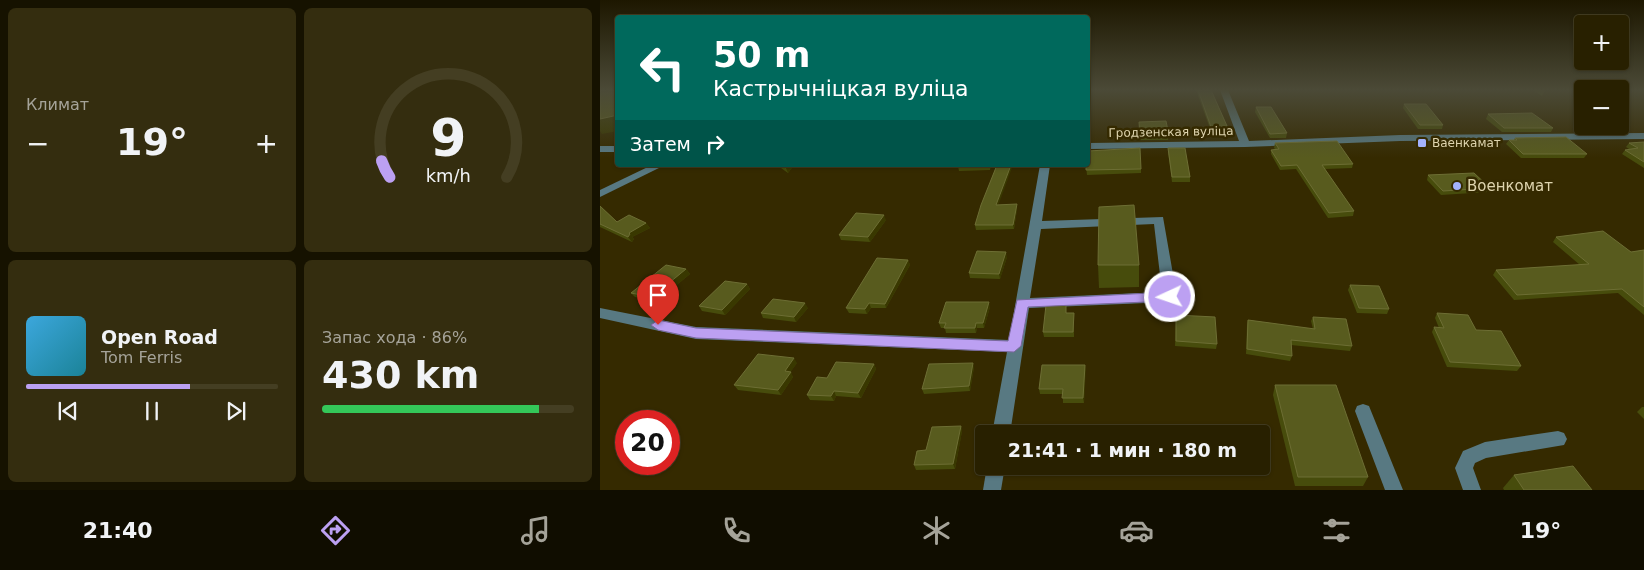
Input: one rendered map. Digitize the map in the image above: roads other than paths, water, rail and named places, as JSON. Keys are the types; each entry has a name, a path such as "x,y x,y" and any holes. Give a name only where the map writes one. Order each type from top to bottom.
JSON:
{"street":[{"path":"1233,113 1245,144"},
{"name":"Гродзенская вуліца","path":"1090,146 1245,144 1374,139 1644,136"},
{"path":"1374,139 1388,146"},
{"path":"600,149 615,148"},
{"path":"600,194 656,167"},
{"path":"1002,425 1045,167"},
{"path":"1022,303 1170,297 1159,220 1036,225"},
{"path":"600,313 696,333 1014,346"},
{"path":"1363,411 1394,490"},
{"path":"1472,490 1464,468 1469,457 1485,450 1558,439"},
{"path":"992,490 994,475"}],"place":[{"name":"Ваенкамат","path":"1422,143"},
{"name":"Военкомат","path":"1457,186"}]}
